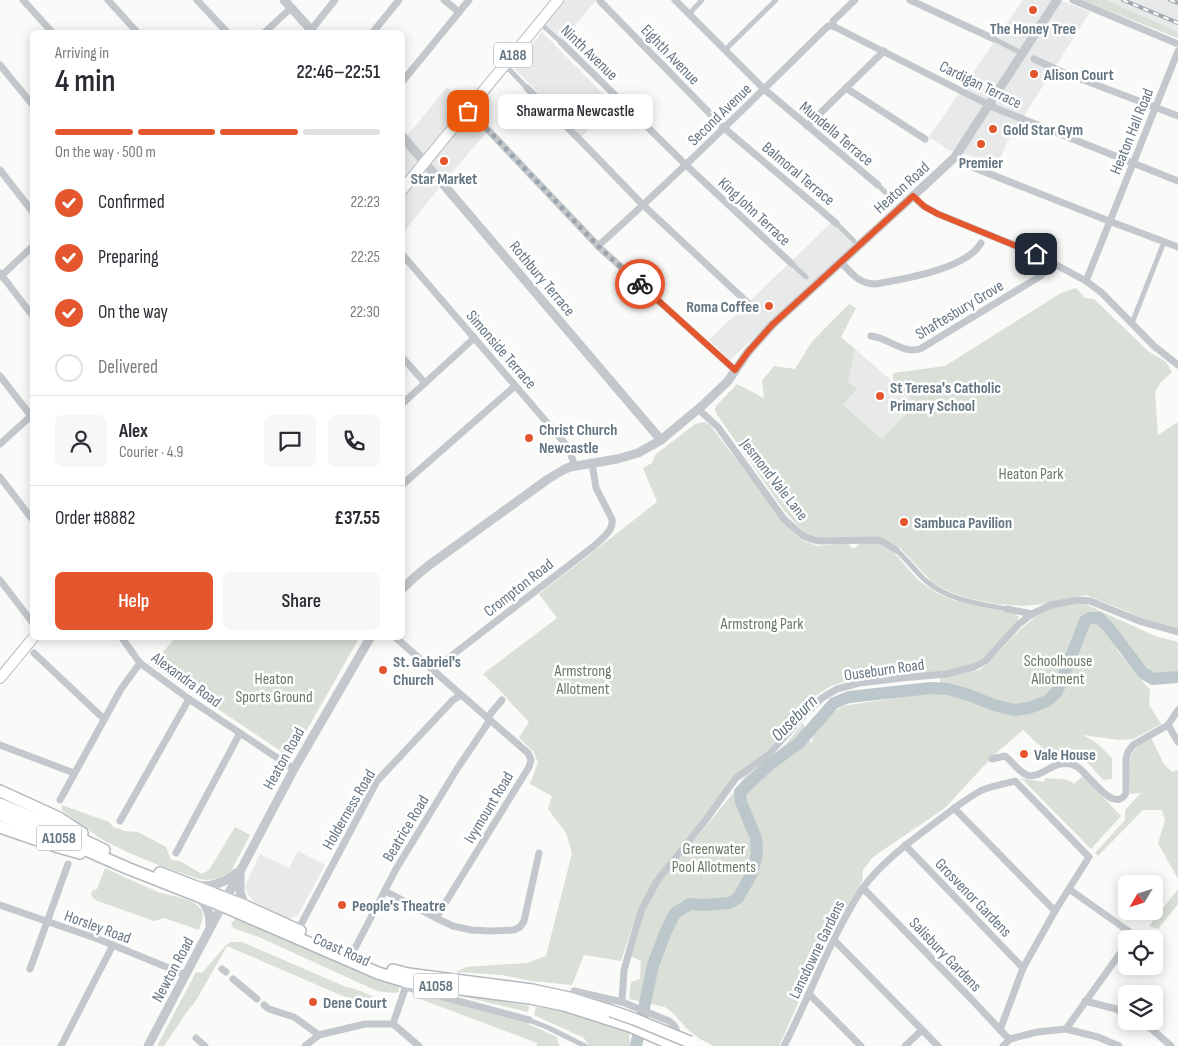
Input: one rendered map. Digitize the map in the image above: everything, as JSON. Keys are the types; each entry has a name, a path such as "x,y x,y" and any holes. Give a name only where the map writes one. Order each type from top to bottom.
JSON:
{"highway":[{"path":"0,791 60,818 115,859"},
{"name":"Coast Road","path":"0,804 62,830 115,859"},
{"name":"Coast Road","path":"0,815 195,890 406,984 530,998 634,1018 694,1044"},
{"path":"0,827 55,846 115,859"},
{"name":"Coast Road","path":"223,902 245,906 380,966 408,974 532,990 569,998 611,1015 630,1026 677,1046"}],"main road":[{"name":"A188","path":"405,186 558,0"},
{"path":"0,678 31,640"}],"street":[{"path":"23,0 50,30"},
{"path":"108,0 135,30"},
{"path":"196,0 225,30"},
{"path":"284,0 311,30"},
{"path":"313,30 335,0"},
{"path":"375,30 399,0"},
{"path":"444,0 459,12"},
{"path":"405,78 469,0"},
{"name":"Eighth Avenue","path":"599,0 724,128"},
{"name":"Mundella Terrace","path":"675,0 764,90 891,198"},
{"path":"688,14 702,0"},
{"path":"725,50 776,0"},
{"name":"Second Avenue","path":"598,246 686,165 828,26 832,26 833,21 855,0"},
{"path":"910,0 1023,54"},
{"name":"Heaton Road","path":"575,466 632,455 649,448 661,440 722,387 748,352 772,325 955,157 1057,0"},
{"path":"1073,0 1178,44"},
{"path":"267,30 291,8"},
{"name":"Ninth Avenue","path":"540,22 686,165"},
{"name":"Cardigan Terrace","path":"832,26 989,104 1178,181"},
{"path":"807,126 884,51"},
{"name":"Heaton Hall Road","path":"1086,281 1178,51"},
{"path":"1034,59 1060,71 1178,116"},
{"path":"0,65 30,102"},
{"path":"505,65 643,205 749,304"},
{"path":"846,88 925,139"},
{"path":"468,111 598,246 735,370"},
{"name":"Balmoral Terrace","path":"724,128 836,223 854,241"},
{"name":"Rothbury Terrace","path":"405,139 661,440"},
{"name":"King John Terrace","path":"686,165 806,277"},
{"path":"967,165 1178,247"},
{"path":"0,170 30,208"},
{"path":"913,196 925,207 938,214 1027,250 1086,281 1102,293 1154,346 1177,362"},
{"path":"1132,323 1164,242"},
{"path":"841,262 857,278 876,284 946,268 972,254 981,243"},
{"path":"30,249 1,275 30,312"},
{"name":"Simonside Terrace","path":"405,257 568,447 575,466"},
{"name":"Shaftesbury Grove","path":"872,336 905,349 920,349 1039,277 1052,262"},
{"path":"405,401 472,341 474,337"},
{"path":"405,361 425,384"},
{"path":"0,376 30,413"},
{"path":"405,482 515,386"},
{"name":"Jesmond Vale Lane","path":"698,409 718,427 784,519 803,536 820,541 876,540 884,542 896,550 925,580 941,591 966,600 1032,614"},
{"path":"0,444 30,417"},
{"name":"Crompton Road","path":"433,670 594,546 611,530 613,521 596,488 592,464"},
{"path":"405,586 428,566 548,479 566,468 575,466"},
{"path":"0,477 30,516"},
{"path":"0,580 30,619"},
{"name":"Ouseburn Road","path":"622,1002 624,970 638,921 642,909 661,876 705,821 736,778 769,754 811,707 830,693 859,683 936,676 974,667 985,661 1019,624 1032,614 1052,605 1079,600 1084,600 1142,622 1178,632"},
{"name":"Alexandra Road","path":"123,640 140,663 189,699 294,769"},
{"name":"Heaton Road","path":"223,902 294,769 369,640"},
{"path":"398,640 488,719"},
{"path":"34,653 104,719"},
{"path":"60,800 121,688 140,663"},
{"name":"Holderness Road","path":"298,930 376,781 453,700 461,695"},
{"path":"120,821 189,699"},
{"name":"Beatrice Road","path":"352,954 400,862 488,719 502,700"},
{"path":"992,759 1005,756 1024,774 1030,776 1037,776 1054,766 1071,764 1084,772 1108,797 1118,800 1123,797 1126,790 1126,759 1128,752 1133,745 1168,725 1178,710"},
{"name":"Ivymount Road","path":"436,918 531,760 528,753 488,719"},
{"path":"1168,725 1178,742"},
{"path":"176,853 240,733"},
{"path":"0,745 74,773"},
{"name":"Lansdowne Gardens","path":"784,1046 833,939 863,888 883,865 905,845 954,808 983,790 1015,781 1089,857 1069,889"},
{"path":"954,808 1055,911"},
{"name":"Grosvenor Gardens","path":"905,845 1023,968"},
{"path":"385,891 453,926 471,930 514,930 524,921 538,853"},
{"path":"30,969 68,864"},
{"path":"210,928 208,909 195,890 223,883 240,870"},
{"path":"240,870 240,892 245,906"},
{"name":"Salisbury Gardens","path":"863,888 1010,1039"},
{"path":"1000,1030 1023,968 1069,889 1128,930"},
{"name":"Newton Road","path":"148,1046 223,902"},
{"name":"Horsley Road","path":"0,905 113,945 186,975"},
{"path":"833,939 938,1046"},
{"path":"61,1046 113,945"},
{"path":"1066,1029 1118,956"},
{"path":"233,979 257,999"},
{"path":"393,1024 406,984 529,1020 585,1046"},
{"path":"574,991 622,1002 669,1021 674,1024 677,1030 677,1046"},
{"path":"809,994 861,1046"},
{"path":"1085,1001 1118,1011"},
{"path":"264,1005 269,1009 294,1017 319,1035"},
{"path":"305,1046 319,1035 365,1024 393,1024 419,1046"},
{"path":"1003,1046 1010,1039 1037,1032 1066,1029 1098,1037 1119,1046"},
{"path":"905,1046 922,1030"},
{"path":"1155,1030 1172,1046"},
{"path":"196,1038 205,1046"}],"shaded area":[{"path":"565,0 596,0 563,40 546,24"},
{"path":"1023,0 1060,0 1090,12 1006,144 997,167 967,155 948,150 929,137"},
{"path":"1082,0 1178,0 1178,38 1177,38"},
{"path":"542,32 614,105 581,137 513,67"},
{"path":"447,87 490,128 405,230 405,139"},
{"path":"832,222 854,245 730,360 709,340"},
{"name":"St Teresa's Catholic Primary School","path":"855,349 916,402 882,439 843,405 857,389 848,382"},
{"path":"298,851 325,865 298,915 290,919 253,901 245,886 260,854 289,868"}],"green space":[{"path":"1082,0 1106,0 1178,32 1178,38"},
{"name":"Heaton Park","path":"1076,288 1085,298 1094,299 1148,351 1166,362 1172,372 1160,383 1155,392 1158,435 1178,422 1178,628 1142,619 1086,595 1023,606 971,599 950,592 933,583 900,548 887,539 819,538 806,535 783,509 716,413 717,405 737,384 764,398 762,381 774,366 795,369 811,343 849,304 856,308 841,337 855,349 848,382 857,389 843,405 882,439 916,403 893,382 893,373 945,366 1061,293"},
{"name":"Armstrong Park","path":"705,422 710,425 784,522 802,540 818,546 847,543 851,548 855,548 860,543 883,545 895,554 919,581 937,593 953,600 1015,614 1019,617 1016,624 982,659 967,667 939,672 852,679 831,686 815,696 805,705 768,750 736,774 641,904 621,961 584,955 572,985 532,981 502,975 456,972 466,967 527,963 546,956 572,853 566,833 548,809 552,796 530,784 538,762 533,751 519,738 529,722 483,674 557,618 539,594 657,502 643,468 652,463 655,455 695,424"},
{"path":"1083,603 1155,636 1178,642 1178,677 1175,672 1165,674 1152,673 1143,666 1128,648 1116,649 1150,690 1149,705 1161,724 1133,739 1119,740 1083,735 1098,744 1112,758 1112,779 1103,780 1077,754 1073,753 1053,758 1023,730 993,756 945,808 873,857 863,870 862,882 828,936 779,1046 714,1046 689,1031 665,1007 629,999 631,982 640,979 641,961 631,956 644,912 654,890 745,776 785,745 803,723 811,744 813,736 826,717 843,706 941,691 940,678 980,670 1035,617 1048,609"},
{"name":"Heaton Sports Ground","path":"173,640 358,640 291,758 152,665"},
{"path":"1151,738 1164,764 1172,772 1178,770 1178,879 1158,843 1165,821 1162,810 1143,810 1098,856 1095,853 1125,820 1125,810 1141,793 1130,794 1129,775 1131,757 1137,747"},
{"path":"1083,776 1121,816 1091,849 1021,778 1043,782 1046,778 1064,779 1074,784"},
{"path":"62,805 109,822 113,827 125,831 138,832 166,847 171,860 180,861 202,874 209,870 235,827 250,835 230,873 218,879 199,879 158,865 101,839 62,810"},
{"path":"105,868 156,891 196,904 203,913 199,930 164,918 154,921 95,900 91,895 92,891 97,889"},
{"path":"1178,889 1178,904 1158,929 1149,926 1154,920 1163,920 1163,908"},
{"path":"236,917 399,985 399,992 377,991 259,937 233,928 231,922"},
{"path":"231,942 242,942 346,987 355,989 380,1002 373,1009 227,946 197,999 164,1046 157,1046 196,972 202,973 226,945"},
{"path":"466,994 529,1006 528,1012 461,996"},
{"path":"412,996 432,997 526,1023 557,1037 560,1046 537,1046 537,1043"},
{"path":"536,1007 582,1014 629,1030 630,1046 587,1046 588,1044 584,1038 534,1015"}],"waterway":[{"name":"Ouseburn","path":"636,1046 653,965 675,913 690,904 730,903 738,898 751,875 757,855 756,838 741,802 740,792 769,765 799,743 834,703 849,697 931,688 948,689 1014,710 1029,708 1047,701 1057,692 1085,621 1090,618 1099,618 1109,628 1143,673 1153,679 1178,677"}],"railway":[{"path":"1123,0 1178,23"},
{"path":"1170,0 1178,3"}],"way so far":[{"path":"468,111 600,248 640,284"}],"place":[{"name":"The Honey Tree","path":"1033,10"},
{"name":"Alison Court","path":"1034,74"},
{"name":"Shawarma Newcastle","path":"468,111"},
{"name":"Gold Star Gym","path":"993,129"},
{"name":"Premier","path":"981,144"},
{"name":"Star Market","path":"444,161"},
{"name":"Roma Coffee","path":"769,306"},
{"name":"St Teresa's Catholic Primary School","path":"880,396"},
{"name":"Christ Church Newcastle","path":"529,438"},
{"name":"Sambuca Pavilion","path":"904,522"},
{"name":"St. Gabriel's Church","path":"383,670"},
{"name":"Vale House","path":"1024,754"},
{"name":"People's Theatre","path":"342,905"},
{"name":"Dene Court","path":"313,1002"}],"route":[{"path":"640,284 735,370 772,325 913,196 920,204 938,214 1036,254"}],"park label":[{"name":"Schoolhouse Allotment","path":"1058,669"},
{"name":"Armstrong Allotment","path":"583,679"},
{"name":"Greenwater Pool Allotments","path":"714,857"}]}
